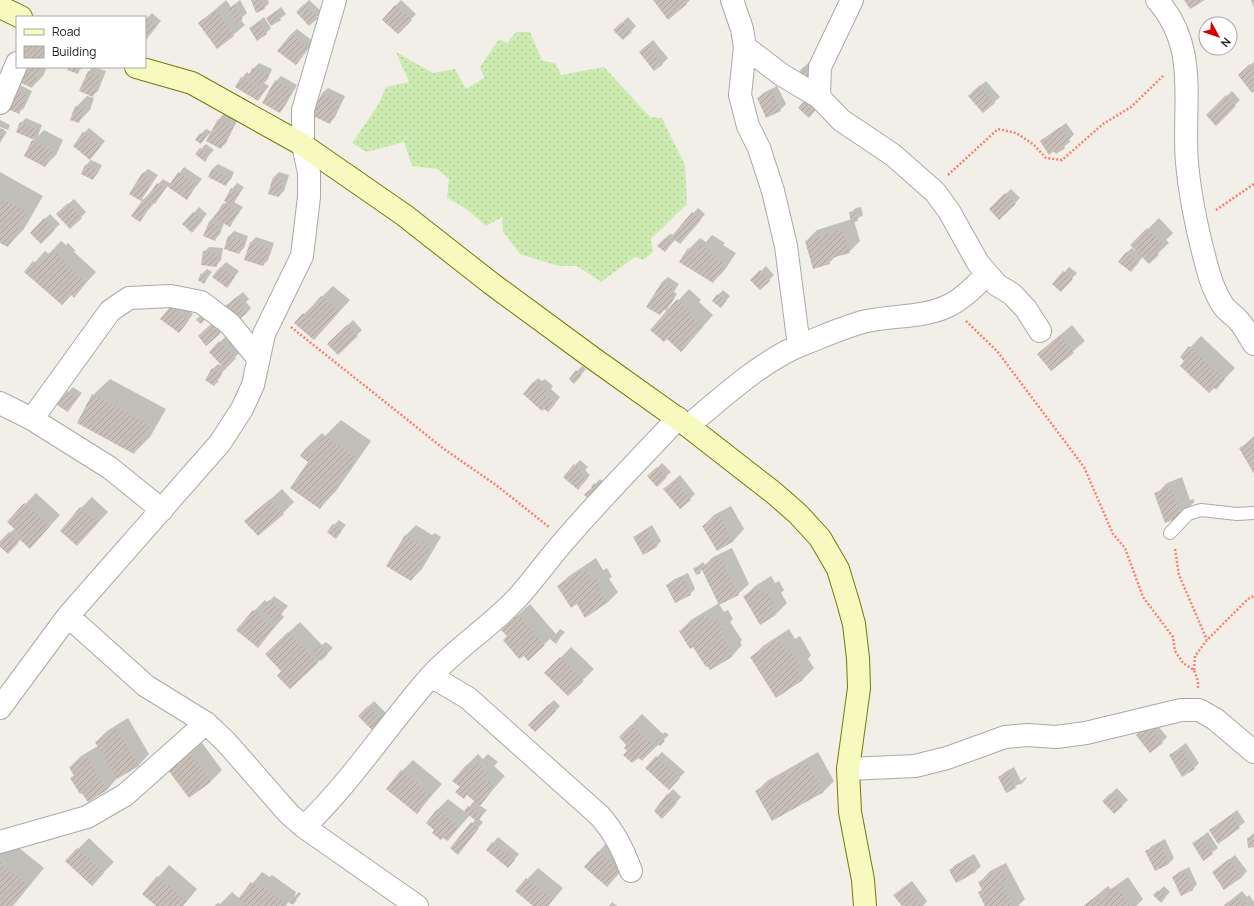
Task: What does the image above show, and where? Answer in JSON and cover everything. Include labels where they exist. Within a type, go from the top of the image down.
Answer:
[{"type":"street","points":[[732,0],[742,29],[745,47],[740,95],[748,126],[759,148],[773,191],[786,246],[799,346]]},
{"type":"street","points":[[819,97],[820,67],[852,0]]},
{"type":"street","points":[[1157,0],[1164,8],[1178,32],[1185,55],[1188,108],[1187,162],[1197,223],[1207,268],[1222,304],[1238,320],[1254,344]]},
{"type":"street","points":[[1,704],[68,616],[220,443],[242,409],[253,386],[264,334],[302,256],[309,185],[309,173],[303,144],[303,110],[335,1]]},
{"type":"street","points":[[0,7],[19,16]]},
{"type":"street","points":[[745,47],[782,75],[819,97],[842,120],[893,155],[935,192],[949,210],[978,263],[997,285],[1017,299],[1040,331]]},
{"type":"street","points":[[0,103],[16,64]]},
{"type":"street","points":[[140,68],[192,83],[303,144],[404,215],[498,289],[683,422],[798,514],[820,538],[838,569],[854,624],[858,658],[859,688],[848,769],[850,812],[862,874],[865,906]]},
{"type":"street","points":[[304,827],[320,811],[358,766],[431,676],[456,651],[505,610],[565,540],[683,422],[723,396],[762,367],[799,346],[866,321],[927,313],[950,305],[969,292],[987,274]]},
{"type":"street","points":[[32,419],[110,311],[129,298],[170,296],[201,302],[230,324],[258,358]]},
{"type":"street","points":[[0,402],[32,419],[110,468],[162,510]]},
{"type":"street","points":[[68,616],[146,686],[206,723],[226,742],[289,814],[304,827],[417,906]]},
{"type":"street","points":[[431,676],[468,698],[600,816],[613,831],[622,846],[631,871]]},
{"type":"street","points":[[848,769],[915,766],[947,758],[1005,737],[1028,735],[1056,737],[1086,733],[1181,710],[1199,710],[1215,719],[1254,752]]},
{"type":"street","points":[[0,842],[87,817],[125,795],[206,723]]},
{"type":"lane","points":[[1170,533],[1188,514],[1201,510],[1237,514],[1254,513]]},
{"type":"path","points":[[935,192],[945,178],[998,129],[1016,133],[1033,144],[1046,158],[1062,160],[1103,124],[1130,107],[1185,55]]},
{"type":"path","points":[[1197,223],[1253,185]]},
{"type":"path","points":[[950,305],[997,351],[1084,467],[1113,534],[1125,548],[1143,596],[1173,637],[1175,651],[1183,663],[1194,670]]},
{"type":"path","points":[[274,313],[444,449],[496,485],[565,540]]},
{"type":"path","points":[[1170,533],[1177,555],[1179,575],[1207,640]]},
{"type":"path","points":[[1199,710],[1198,681],[1194,670],[1195,656],[1207,640],[1248,599],[1254,596]]},
{"type":"green space","points":[[516,32],[530,32],[542,60],[556,64],[561,75],[604,67],[650,117],[662,118],[685,165],[687,204],[651,239],[653,252],[643,260],[635,257],[601,282],[577,266],[558,266],[520,254],[503,232],[502,217],[486,226],[465,208],[447,198],[449,179],[437,169],[412,166],[404,142],[366,152],[352,143],[378,105],[386,87],[409,82],[396,52],[433,73],[455,69],[466,89],[484,78],[480,67],[499,39],[507,43]]},
{"type":"building","points":[[251,0],[261,0],[265,9],[256,13]]},
{"type":"building","points":[[653,0],[683,0],[687,4],[668,20]]},
{"type":"building","points":[[1184,0],[1205,0],[1190,9]]},
{"type":"building","points":[[304,4],[318,18],[309,26],[296,12]]},
{"type":"building","points":[[235,5],[243,19],[236,23],[228,9]]},
{"type":"building","points":[[395,5],[412,20],[398,34],[382,20]]},
{"type":"building","points":[[215,10],[234,36],[217,49],[198,23]]},
{"type":"building","points":[[276,11],[281,20],[271,26],[266,18]]},
{"type":"building","points":[[146,18],[157,26],[146,40]]},
{"type":"building","points":[[259,22],[267,34],[257,41],[249,28]]},
{"type":"building","points":[[622,22],[632,32],[623,40],[613,30]]},
{"type":"building","points":[[291,34],[309,48],[296,65],[277,51]]},
{"type":"building","points":[[647,45],[663,64],[654,71],[639,52]]},
{"type":"building","points":[[1250,64],[1254,69],[1254,91],[1252,93],[1238,75]]},
{"type":"building","points":[[803,67],[815,76],[807,86],[795,77]]},
{"type":"building","points":[[25,68],[41,68],[32,88],[19,82]]},
{"type":"building","points":[[68,68],[80,68],[78,74],[67,70]]},
{"type":"building","points":[[252,68],[268,74],[263,85],[248,79]]},
{"type":"building","points":[[88,71],[101,76],[93,97],[79,91]]},
{"type":"building","points":[[241,77],[264,92],[258,101],[235,87]]},
{"type":"building","points":[[275,80],[292,90],[280,113],[262,103]]},
{"type":"building","points":[[980,85],[995,103],[983,113],[968,96]]},
{"type":"building","points":[[14,90],[27,96],[19,114],[6,108]]},
{"type":"building","points":[[772,91],[781,111],[766,118],[757,98]]},
{"type":"building","points":[[322,93],[340,102],[330,124],[311,115]]},
{"type":"building","points":[[810,95],[820,105],[809,118],[798,108]]},
{"type":"building","points":[[1226,95],[1236,106],[1216,126],[1206,115]]},
{"type":"building","points":[[75,106],[84,109],[79,123],[70,120]]},
{"type":"building","points":[[218,119],[233,127],[221,149],[206,141]]},
{"type":"building","points":[[20,122],[38,130],[34,140],[16,132]]},
{"type":"building","points":[[1060,127],[1070,140],[1063,145],[1065,148],[1056,154],[1054,151],[1049,155],[1040,141]]},
{"type":"building","points":[[0,128],[5,130],[0,142]]},
{"type":"building","points":[[83,132],[101,146],[90,160],[73,146]]},
{"type":"building","points":[[200,133],[206,137],[201,144],[195,140]]},
{"type":"building","points":[[32,140],[53,151],[45,167],[24,156]]},
{"type":"building","points":[[200,148],[209,155],[205,162],[195,154]]},
{"type":"building","points":[[85,165],[97,170],[93,180],[81,174]]},
{"type":"building","points":[[212,169],[230,178],[226,186],[208,177]]},
{"type":"building","points":[[178,172],[197,184],[187,200],[168,187]]},
{"type":"building","points":[[142,173],[153,180],[141,201],[129,194]]},
{"type":"building","points":[[273,177],[284,180],[279,197],[268,194]]},
{"type":"building","points":[[157,183],[165,189],[155,204],[146,199]]},
{"type":"building","points":[[231,188],[239,193],[233,205],[224,201]]},
{"type":"building","points":[[1005,193],[1016,204],[999,220],[989,209]]},
{"type":"building","points":[[0,197],[27,212],[8,247],[0,243]]},
{"type":"building","points":[[143,199],[152,204],[140,222],[131,216]]},
{"type":"building","points":[[68,203],[82,218],[70,229],[56,214]]},
{"type":"building","points":[[223,203],[238,212],[230,227],[214,218]]},
{"type":"building","points":[[856,211],[858,221],[851,223],[849,212]]},
{"type":"building","points":[[193,212],[203,220],[192,233],[182,224]]},
{"type":"building","points":[[692,212],[701,220],[680,244],[671,237]]},
{"type":"building","points":[[44,218],[55,230],[41,244],[30,233]]},
{"type":"building","points":[[209,222],[221,227],[215,241],[203,236]]},
{"type":"building","points":[[1147,228],[1163,244],[1155,251],[1159,255],[1149,264],[1130,245]]},
{"type":"building","points":[[842,229],[850,253],[828,259],[830,264],[813,269],[805,241]]},
{"type":"building","points":[[228,236],[244,241],[239,254],[224,249]]},
{"type":"building","points":[[666,238],[672,243],[665,252],[657,246]]},
{"type":"building","points":[[250,242],[270,248],[263,266],[244,260]]},
{"type":"building","points":[[701,245],[715,254],[713,257],[725,264],[713,283],[679,262],[688,248],[696,253]]},
{"type":"building","points":[[203,251],[218,253],[217,267],[201,265]]},
{"type":"building","points":[[50,252],[54,256],[56,253],[65,261],[64,263],[86,283],[74,298],[71,295],[62,305],[24,272],[33,261],[38,265]]},
{"type":"building","points":[[1126,252],[1139,262],[1131,272],[1118,262]]},
{"type":"building","points":[[220,267],[235,277],[227,288],[212,277]]},
{"type":"building","points":[[760,270],[770,281],[760,290],[750,280]]},
{"type":"building","points":[[1063,271],[1073,279],[1061,292],[1052,284]]},
{"type":"building","points":[[201,273],[208,277],[204,284],[198,280]]},
{"type":"building","points":[[662,282],[675,289],[670,298],[673,299],[666,311],[664,309],[660,315],[646,307]]},
{"type":"building","points":[[717,294],[726,301],[721,308],[712,301]]},
{"type":"building","points":[[238,296],[244,305],[241,307],[246,314],[235,323],[224,307]]},
{"type":"building","points":[[321,296],[340,311],[314,340],[294,323],[303,313],[305,315]]},
{"type":"building","points":[[677,299],[691,311],[689,314],[703,327],[681,352],[667,339],[664,342],[650,330]]},
{"type":"building","points":[[171,306],[189,320],[179,333],[160,319]]},
{"type":"building","points":[[203,313],[207,317],[201,324],[196,320]]},
{"type":"building","points":[[211,324],[220,334],[206,346],[198,336]]},
{"type":"building","points":[[347,325],[358,336],[338,355],[327,344]]},
{"type":"building","points":[[1060,335],[1074,353],[1051,371],[1037,354]]},
{"type":"building","points":[[219,341],[236,358],[225,369],[209,352]]},
{"type":"building","points":[[1189,346],[1225,379],[1216,390],[1214,388],[1209,393],[1180,366],[1184,361],[1180,357]]},
{"type":"building","points":[[212,368],[222,374],[214,386],[205,380]]},
{"type":"building","points":[[576,370],[582,375],[574,384],[569,379]]},
{"type":"building","points":[[533,382],[537,385],[539,383],[549,392],[546,395],[556,403],[548,412],[544,409],[542,411],[523,394]]},
{"type":"building","points":[[67,391],[77,398],[68,412],[57,405]]},
{"type":"building","points":[[92,394],[150,425],[134,454],[77,423]]},
{"type":"building","points":[[324,435],[356,458],[320,509],[290,488],[308,462],[300,456],[305,449],[312,454]]},
{"type":"building","points":[[1254,439],[1254,474],[1239,448]]},
{"type":"building","points":[[574,464],[583,472],[581,476],[586,480],[578,490],[563,477]]},
{"type":"building","points":[[657,467],[667,477],[657,487],[647,476]]},
{"type":"building","points":[[675,480],[691,500],[680,509],[663,489]]},
{"type":"building","points":[[594,483],[600,488],[596,492],[591,487]]},
{"type":"building","points":[[1171,487],[1182,517],[1165,523],[1154,493]]},
{"type":"building","points":[[589,490],[594,495],[590,500],[584,495]]},
{"type":"building","points":[[270,499],[284,514],[258,536],[244,521]]},
{"type":"building","points":[[24,503],[50,526],[30,549],[19,539],[22,536],[7,522]]},
{"type":"building","points":[[80,507],[98,523],[77,546],[60,531]]},
{"type":"building","points":[[720,516],[734,541],[717,551],[702,526]]},
{"type":"building","points":[[333,524],[342,531],[336,539],[327,532]]},
{"type":"building","points":[[647,529],[657,547],[643,555],[633,537]]},
{"type":"building","points":[[9,532],[19,542],[8,554],[0,547],[0,541]]},
{"type":"building","points":[[405,535],[421,546],[423,543],[431,548],[411,581],[386,566]]},
{"type":"building","points":[[721,558],[739,595],[719,605],[701,568]]},
{"type":"building","points":[[698,567],[701,573],[696,575],[693,568]]},
{"type":"building","points":[[585,569],[592,580],[596,578],[602,588],[599,590],[607,603],[585,618],[577,604],[571,608],[557,586]]},
{"type":"building","points":[[683,577],[691,595],[675,603],[666,585]]},
{"type":"building","points":[[760,587],[764,593],[767,591],[774,602],[770,604],[776,615],[760,625],[743,596]]},
{"type":"building","points":[[269,600],[283,611],[275,622],[261,610]]},
{"type":"building","points":[[253,610],[274,628],[258,648],[236,630]]},
{"type":"building","points":[[707,614],[713,623],[717,620],[723,631],[720,633],[731,652],[732,657],[710,670],[707,666],[706,667],[693,647],[690,649],[679,631]]},
{"type":"building","points":[[518,615],[545,645],[528,661],[524,656],[519,659],[503,640],[507,636],[501,630]]},
{"type":"building","points":[[288,632],[318,663],[290,689],[277,676],[281,671],[265,654]]},
{"type":"building","points":[[554,634],[560,638],[556,644],[550,639]]},
{"type":"building","points":[[778,639],[784,649],[789,647],[801,667],[797,669],[803,680],[776,698],[750,657]]},
{"type":"building","points":[[320,646],[328,654],[321,661],[313,652]]},
{"type":"building","points":[[560,657],[584,681],[568,696],[544,673]]},
{"type":"building","points":[[549,704],[556,711],[535,732],[528,725]]},
{"type":"building","points":[[368,706],[384,722],[374,732],[358,716]]},
{"type":"building","points":[[631,725],[655,747],[642,761],[639,758],[632,763],[623,755],[627,751],[624,748],[626,745],[619,737]]},
{"type":"building","points":[[1149,725],[1163,743],[1150,753],[1136,735]]},
{"type":"building","points":[[117,729],[139,766],[117,779],[95,742]]},
{"type":"building","points":[[659,737],[665,741],[660,746],[655,742]]},
{"type":"building","points":[[1181,748],[1195,769],[1182,777],[1169,755]]},
{"type":"building","points":[[188,750],[211,782],[189,798],[165,766]]},
{"type":"building","points":[[87,756],[107,790],[88,802],[82,793],[80,794],[70,778],[74,776],[69,767]]},
{"type":"building","points":[[656,756],[680,778],[669,790],[645,768]]},
{"type":"building","points":[[807,762],[824,792],[772,821],[755,791]]},
{"type":"building","points":[[467,764],[472,769],[477,764],[488,773],[484,778],[495,787],[480,806],[467,795],[464,799],[455,792],[460,787],[452,781]]},
{"type":"building","points":[[401,770],[432,795],[417,814],[386,789]]},
{"type":"building","points":[[1009,772],[1016,788],[1006,793],[998,777]]},
{"type":"building","points":[[1111,793],[1123,806],[1114,814],[1102,801]]},
{"type":"building","points":[[667,794],[677,803],[662,819],[654,811]]},
{"type":"building","points":[[468,806],[482,816],[477,822],[464,811]]},
{"type":"building","points":[[437,809],[459,827],[448,841],[443,838],[441,840],[432,833],[434,830],[426,823]]},
{"type":"building","points":[[1231,815],[1240,828],[1218,844],[1209,830]]},
{"type":"building","points":[[471,822],[479,828],[458,855],[450,848]]},
{"type":"building","points":[[1202,837],[1213,854],[1203,861],[1192,843]]},
{"type":"building","points":[[1254,837],[1254,847],[1248,848],[1247,838]]},
{"type":"building","points":[[492,842],[515,860],[508,868],[486,850]]},
{"type":"building","points":[[1160,844],[1169,864],[1155,871],[1145,851]]},
{"type":"building","points":[[77,848],[104,873],[92,886],[65,861]]},
{"type":"building","points":[[598,851],[622,870],[607,887],[584,867]]},
{"type":"building","points":[[969,859],[976,872],[956,883],[949,870]]},
{"type":"building","points":[[1229,859],[1242,877],[1224,890],[1212,872]]},
{"type":"building","points":[[0,862],[28,885],[11,906],[0,906]]},
{"type":"building","points":[[1001,868],[1008,880],[1003,883],[996,871]]},
{"type":"building","points":[[1184,871],[1193,890],[1181,896],[1172,877]]},
{"type":"building","points":[[995,873],[1013,906],[985,906],[978,892],[982,890],[978,882]]},
{"type":"building","points":[[157,876],[187,901],[182,906],[156,906],[142,894]]},
{"type":"building","points":[[526,878],[553,899],[548,906],[533,906],[515,891]]},
{"type":"building","points":[[251,882],[258,888],[261,885],[286,903],[284,906],[247,906],[238,899]]},
{"type":"building","points":[[906,886],[922,906],[902,906],[893,895]]},
{"type":"building","points":[[1117,887],[1130,906],[1083,906],[1097,896],[1099,899]]},
{"type":"building","points":[[1158,890],[1166,897],[1161,903],[1153,895]]},
{"type":"building","points":[[1237,896],[1241,902],[1244,900],[1248,906],[1224,905]]},
{"type":"building","points":[[293,897],[297,900],[293,905],[288,902]]}]
